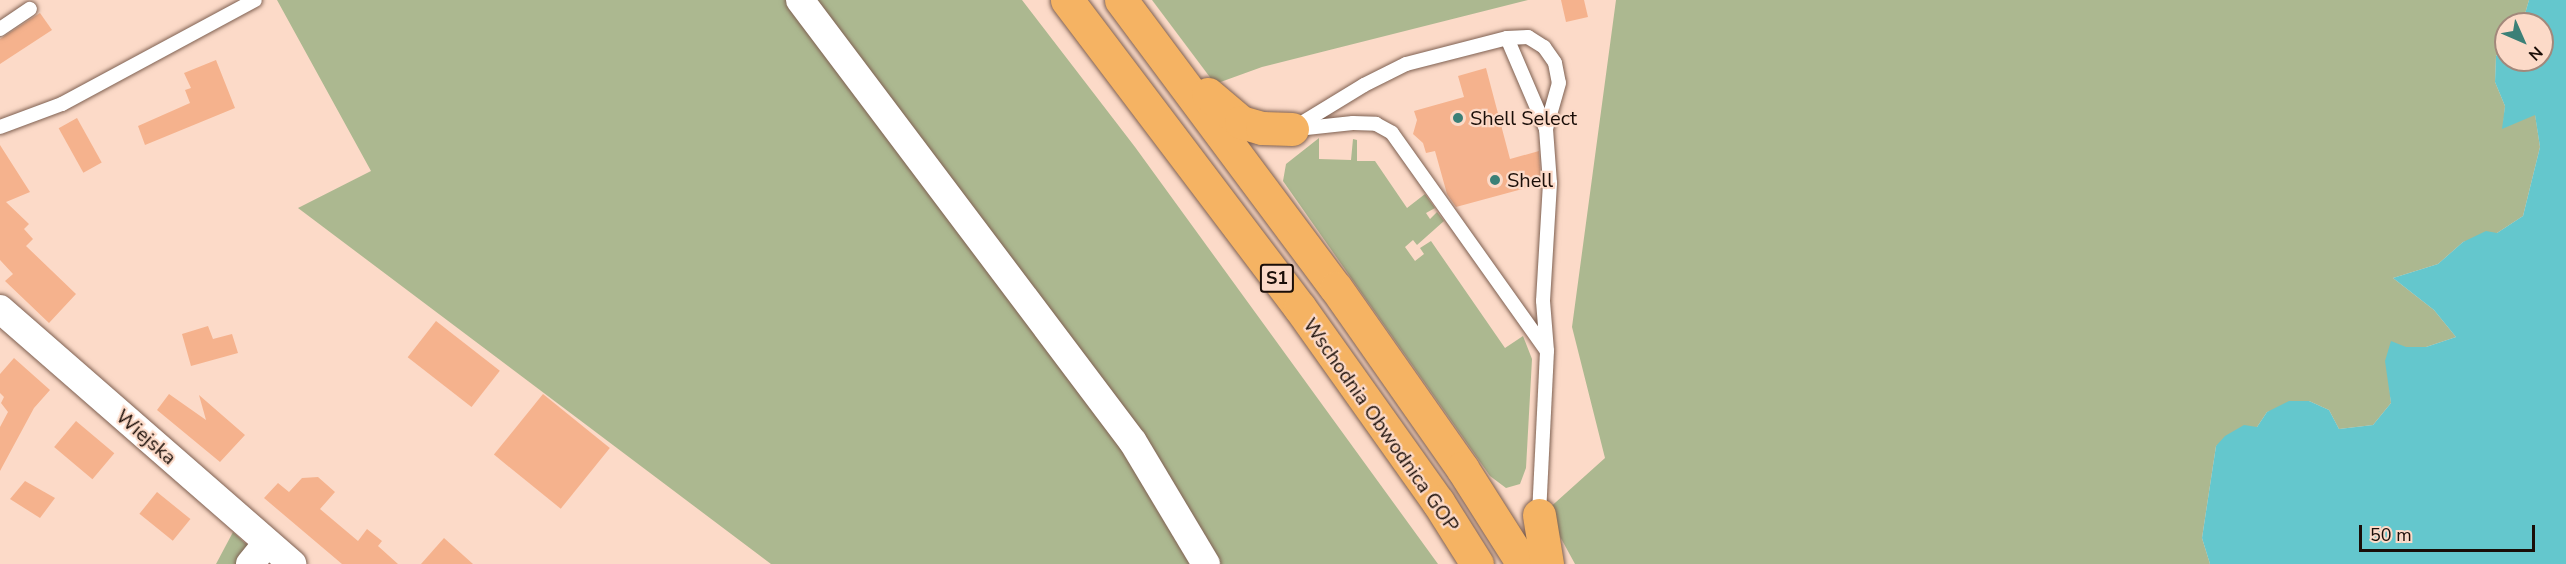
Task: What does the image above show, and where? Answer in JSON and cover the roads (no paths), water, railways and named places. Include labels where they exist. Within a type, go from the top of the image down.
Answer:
[{"type":"highway","name":"Wschodnia Obwodnica GOP","points":[[1067,0],[1300,308],[1438,502],[1477,564]]},
{"type":"highway","name":"Wschodnia Obwodnica GOP","points":[[1121,0],[1343,297],[1462,468],[1523,564]]},
{"type":"highway","points":[[1156,46],[1241,122],[1262,128],[1292,129]]},
{"type":"highway","points":[[1539,515],[1547,564]]},
{"type":"street","points":[[800,0],[1133,442],[1206,564]]},
{"type":"street","name":"Wiejska","points":[[0,309],[259,553],[292,564]]},
{"type":"lane","points":[[0,127],[62,104],[255,0]]},
{"type":"lane","points":[[0,29],[30,9]]},
{"type":"lane","points":[[1292,129],[1364,85],[1406,64],[1507,38],[1528,37],[1544,47],[1555,63],[1558,83],[1546,129],[1550,183],[1543,301],[1547,351],[1539,515]]},
{"type":"lane","points":[[1507,38],[1546,129]]},
{"type":"lane","points":[[1292,129],[1353,123],[1376,124],[1392,133],[1547,351]]},
{"type":"water","points":[[2529,0],[2566,0],[2566,564],[2210,564],[2202,538],[2216,446],[2225,436],[2244,425],[2257,427],[2267,412],[2289,401],[2309,401],[2329,410],[2339,429],[2373,425],[2391,403],[2385,361],[2391,341],[2406,347],[2426,347],[2456,337],[2434,310],[2393,278],[2438,264],[2463,242],[2486,231],[2497,233],[2523,216],[2540,147],[2535,115],[2502,129],[2505,106],[2495,82],[2495,72],[2554,72],[2554,12],[2526,12]]},
{"type":"place","name":"Shell Select","points":[[1458,118]]},
{"type":"place","name":"Shell","points":[[1495,180]]}]
